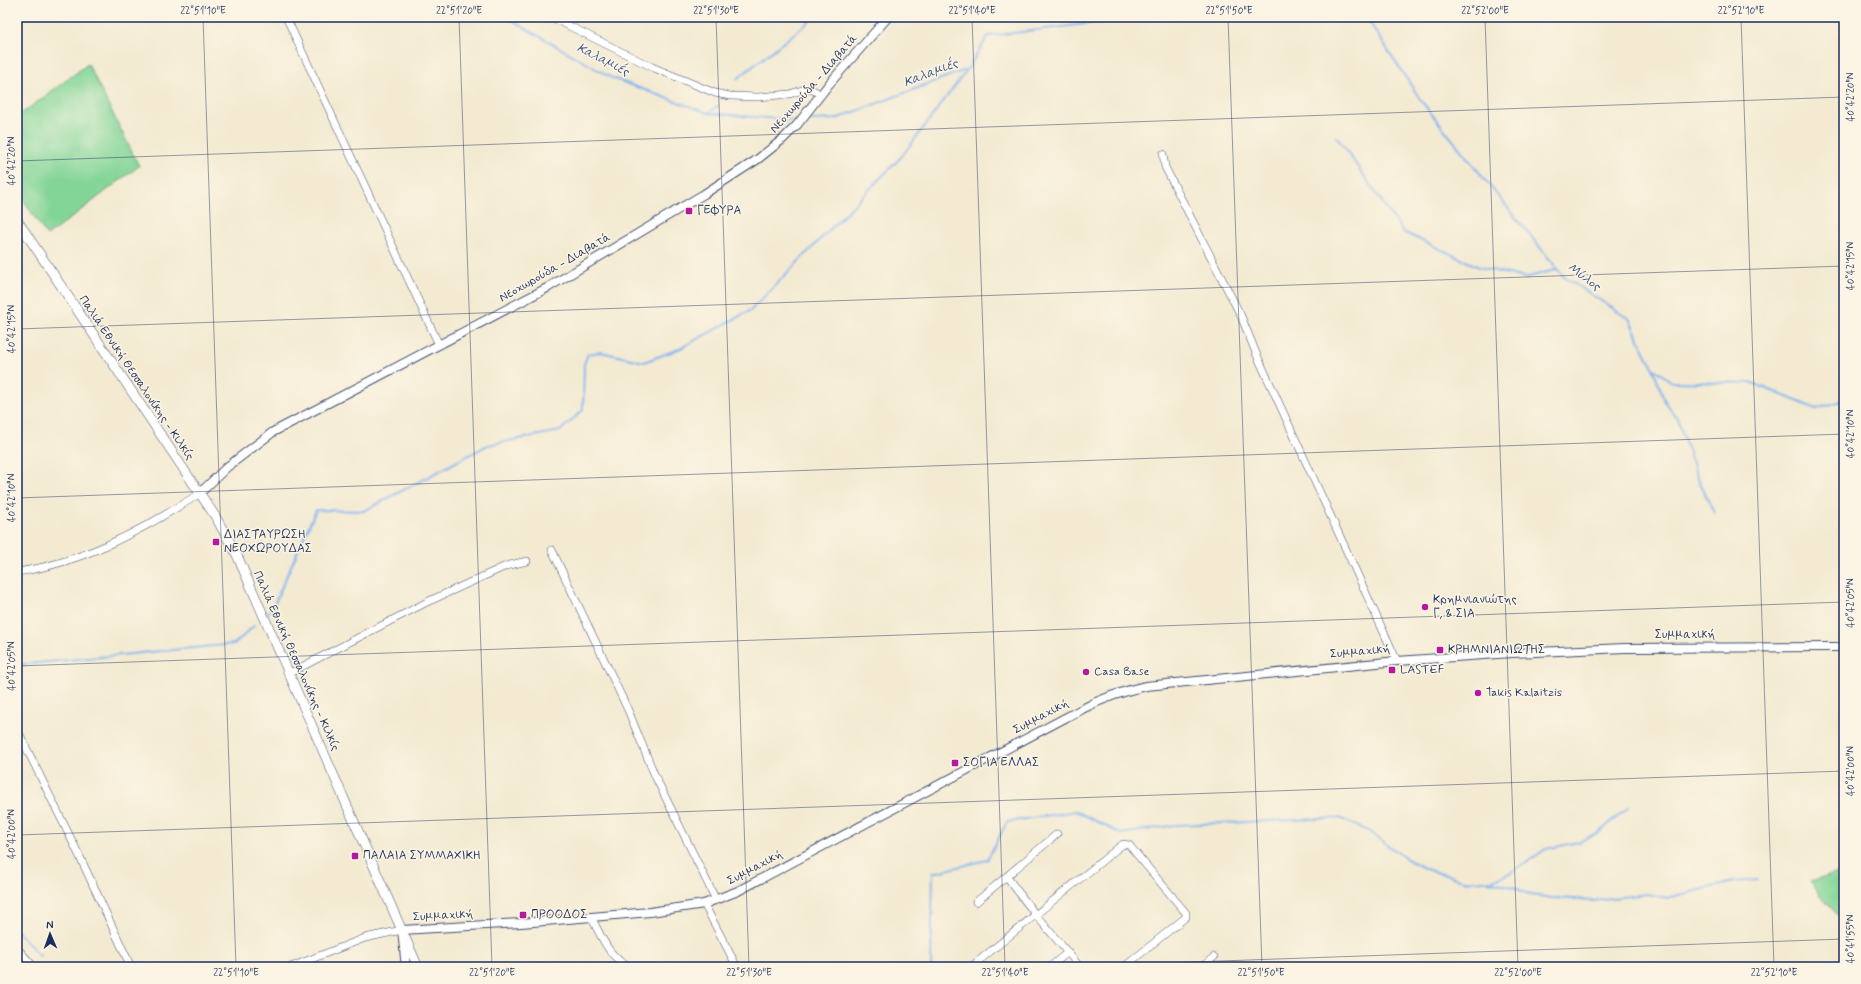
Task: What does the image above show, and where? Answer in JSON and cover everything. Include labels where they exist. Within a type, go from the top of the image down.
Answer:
[{"type":"main road","name":"Παλιά Εθνική Θεσσαλονίκης - Κιλκίς","points":[[17,220],[215,516],[236,553],[288,674],[419,967]]},
{"type":"street","points":[[286,17],[439,345]]},
{"type":"street","points":[[551,17],[652,67],[715,94],[758,97],[790,94],[805,89],[813,90],[821,95]]},
{"type":"street","name":"Νεοχωρούδα - Διαβατά","points":[[199,494],[227,467],[273,432],[547,288],[710,190],[758,159],[783,138],[888,17]]},
{"type":"street","points":[[1163,154],[1165,167],[1241,316],[1259,360],[1397,661]]},
{"type":"street","points":[[17,572],[41,569],[105,546],[136,531],[199,494]]},
{"type":"street","points":[[552,550],[628,710],[655,776],[716,900]]},
{"type":"street","points":[[288,674],[427,602],[506,566],[527,562]]},
{"type":"street","name":"Συμμαχική","points":[[291,967],[365,938],[402,930],[521,923],[650,912],[704,904],[738,891],[1057,722],[1116,694],[1146,686],[1397,661],[1512,653],[1625,648],[1844,647]]},
{"type":"street","points":[[17,729],[80,857],[131,967]]},
{"type":"street","points":[[976,902],[1057,834]]},
{"type":"street","points":[[971,967],[1123,844],[1129,845],[1186,913],[1186,917],[1124,967]]},
{"type":"street","points":[[1007,877],[1035,914],[1080,967]]},
{"type":"street","points":[[704,904],[737,967]]},
{"type":"street","points":[[591,917],[611,953],[617,959],[630,967]]},
{"type":"street","points":[[402,930],[406,967]]},
{"type":"street","points":[[17,948],[34,967]]},
{"type":"street","points":[[1050,967],[1068,952]]},
{"type":"street","points":[[1202,967],[1214,957]]},
{"type":"green space","points":[[88,64],[139,166],[47,236],[17,190],[17,117]]},
{"type":"green space","points":[[1844,871],[1844,923],[1810,882]]},
{"type":"waterway","name":"Καλαμιές","points":[[506,17],[612,78],[708,113],[791,120]]},
{"type":"waterway","points":[[737,79],[810,21],[812,17]]},
{"type":"waterway","points":[[267,614],[272,609],[316,510],[364,511],[488,445],[560,431],[583,410],[584,364],[588,354],[601,352],[644,362],[679,349],[751,310],[902,156],[967,70],[988,36],[1142,17]]},
{"type":"waterway","name":"Μύλος","points":[[1366,17],[1422,102],[1564,277],[1629,319],[1653,368],[1672,382],[1753,383],[1816,409],[1844,400]]},
{"type":"waterway","name":"Καλαμιές","points":[[811,120],[836,119],[965,70]]},
{"type":"waterway","points":[[708,113],[719,105]]},
{"type":"waterway","points":[[1337,137],[1403,232],[1479,267],[1525,278],[1558,269]]},
{"type":"waterway","points":[[1653,368],[1666,404],[1677,418],[1698,478],[1714,513]]},
{"type":"waterway","points":[[17,665],[234,644],[254,626]]},
{"type":"waterway","points":[[931,967],[933,873],[987,860],[1007,822],[1076,811],[1121,834],[1176,825],[1340,818],[1368,831],[1405,858],[1428,870],[1467,881],[1489,881],[1510,873],[1546,849],[1578,842],[1597,834],[1629,807]]},
{"type":"waterway","points":[[1489,881],[1513,887],[1531,895],[1552,898],[1594,900],[1647,894],[1667,898],[1733,882],[1758,880]]},
{"type":"waterway","points":[[17,931],[40,956]]},
{"type":"place","name":"ΓΕΦΥΡΑ","points":[[689,211]]},
{"type":"place","name":"ΔΙΑΣΤΑΥΡΩΣΗ ΝΕΟΧΩΡΟΥΔΑΣ","points":[[216,542]]},
{"type":"place","name":"Κρημνιανιώτης Γ, & ΣΙΑ","points":[[1425,607]]},
{"type":"place","name":"ΚΡΗΜΝΙΑΝΙΩΤΗΣ","points":[[1440,650]]},
{"type":"place","name":"LASTEF","points":[[1392,670]]},
{"type":"place","name":"Casa Base","points":[[1086,672]]},
{"type":"place","name":"Takis Kalaitzis","points":[[1478,693]]},
{"type":"place","name":"ΣΟΓΙΑ ΕΛΛΑΣ","points":[[955,763]]},
{"type":"place","name":"ΠΑΛΑΙΑ ΣΥΜΜΑΧΙΚΗ","points":[[355,856]]},
{"type":"place","name":"ΠΡΟΟΔΟΣ","points":[[523,915]]}]
